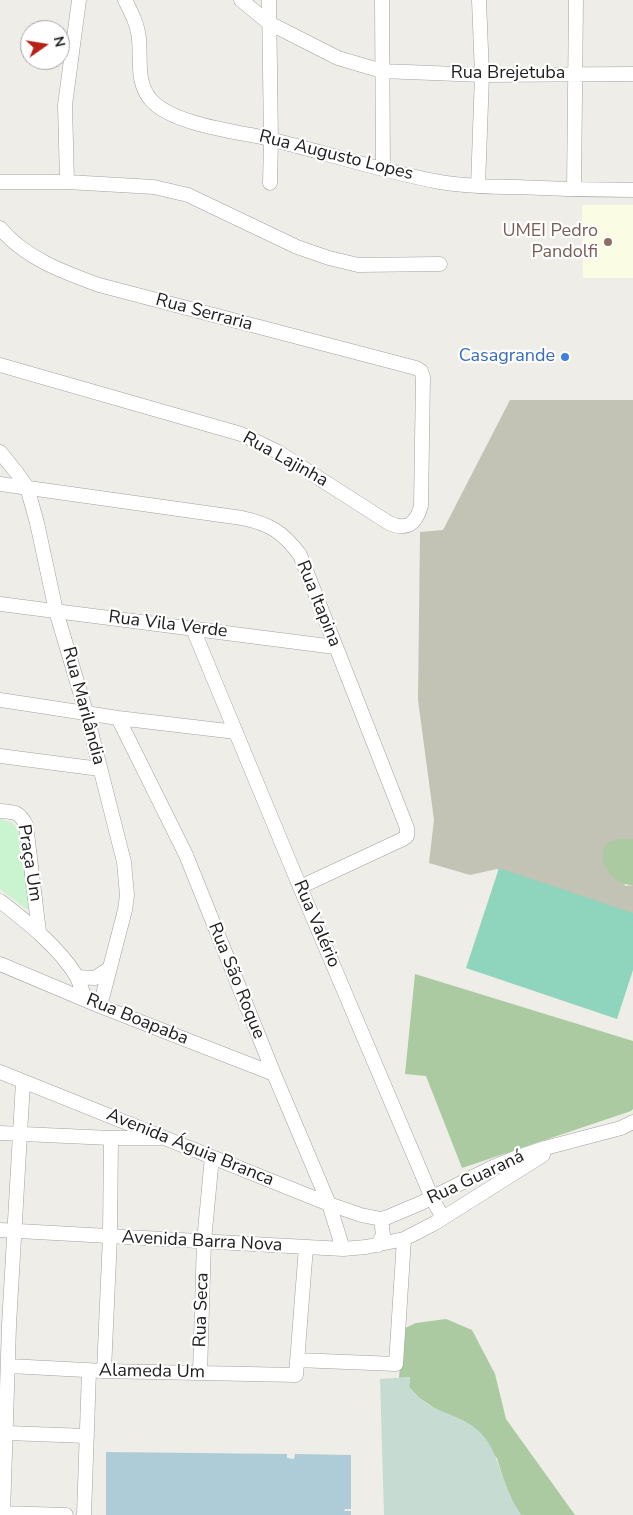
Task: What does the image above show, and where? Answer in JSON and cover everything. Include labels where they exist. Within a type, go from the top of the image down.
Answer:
[{"type":"street","points":[[67,182],[65,104],[79,0]]},
{"type":"street","name":"Rua Augusto Lopes","points":[[125,0],[135,22],[139,37],[140,77],[144,90],[162,110],[189,121],[440,182],[478,186],[633,190]]},
{"type":"street","name":"Rua Brejetuba","points":[[241,0],[268,23],[338,58],[382,71],[482,75],[633,74]]},
{"type":"street","points":[[268,0],[270,183]]},
{"type":"street","points":[[382,0],[383,169]]},
{"type":"street","points":[[478,186],[482,75],[479,0]]},
{"type":"street","points":[[574,189],[576,0]]},
{"type":"street","points":[[0,182],[67,182],[154,187],[188,195],[313,253],[344,262],[377,266],[440,264]]},
{"type":"street","name":"Rua Serraria","points":[[0,228],[7,237],[24,251],[74,276],[99,285],[416,368],[421,371]]},
{"type":"street","name":"Rua Lajinha","points":[[0,365],[241,434],[278,452],[388,523],[398,527],[407,526],[414,522],[421,506],[423,377],[421,371]]},
{"type":"street","name":"Rua Marilândia","points":[[0,452],[27,487],[37,523],[56,611],[86,712],[124,862],[126,879],[125,910],[100,1006]]},
{"type":"street","name":"Rua Itapina","points":[[0,484],[242,518],[271,527],[282,534],[300,555],[407,828],[408,836],[300,887]]},
{"type":"street","name":"Rua Vila Verde","points":[[0,604],[335,647]]},
{"type":"street","name":"Rua Valério","points":[[193,629],[432,1198],[443,1218]]},
{"type":"street","points":[[0,700],[118,718],[236,732]]},
{"type":"street","name":"Rua São Roque","points":[[118,718],[186,855],[274,1074],[329,1204],[343,1249]]},
{"type":"street","points":[[0,756],[100,769]]},
{"type":"street","name":"Praça Um","points":[[0,811],[15,812],[22,817],[26,825],[39,932]]},
{"type":"street","points":[[0,901],[39,932],[76,978],[85,999]]},
{"type":"street","name":"Rua Boapaba","points":[[0,964],[100,1006],[274,1074]]},
{"type":"street","points":[[76,978],[95,978],[110,968]]},
{"type":"street","name":"Avenida Águia Branca","points":[[0,1072],[329,1204],[361,1215],[381,1219]]},
{"type":"street","points":[[23,1082],[15,1231],[5,1325],[9,1366],[2,1514],[66,1515]]},
{"type":"street","name":"Rua Guaraná","points":[[381,1219],[432,1198],[515,1158],[621,1128],[633,1122]]},
{"type":"street","points":[[0,1134],[168,1138]]},
{"type":"street","points":[[104,1371],[110,1236],[111,1138]]},
{"type":"street","name":"Rua Guaraná","points":[[404,1239],[443,1218],[547,1152],[573,1141]]},
{"type":"street","name":"Rua Seca","points":[[200,1372],[204,1241],[212,1157]]},
{"type":"street","points":[[378,1245],[382,1235],[381,1219]]},
{"type":"street","name":"Avenida Barra Nova","points":[[0,1230],[343,1249],[378,1245],[404,1239]]},
{"type":"street","points":[[306,1247],[297,1360],[396,1364],[404,1239]]},
{"type":"street","name":"Alameda Um","points":[[9,1366],[89,1371],[200,1372],[296,1376],[297,1360]]},
{"type":"street","points":[[84,1515],[89,1371]]},
{"type":"street","points":[[7,1432],[87,1436]]},
{"type":"shaded area","name":"UMEI Pedro Pandolfi","points":[[582,205],[633,205],[633,278],[583,278]]},
{"type":"shaded area","points":[[510,400],[633,400],[633,839],[618,839],[625,886],[633,885],[633,915],[497,869],[470,875],[429,863],[434,820],[418,700],[420,532],[443,530]]},
{"type":"shaded area","points":[[410,1377],[409,1387],[420,1399],[434,1408],[466,1422],[485,1437],[495,1455],[509,1494],[521,1515],[384,1515],[380,1379]]},
{"type":"green space","points":[[0,819],[13,823],[18,829],[28,909],[0,889]]},
{"type":"green space","points":[[618,839],[633,839],[633,885],[627,885],[616,880],[608,871],[603,860],[603,853],[607,843]]},
{"type":"green space","points":[[499,868],[633,913],[633,970],[617,1019],[466,968]]},
{"type":"green space","points":[[415,974],[633,1041],[633,1109],[462,1168],[426,1076],[405,1074]]},
{"type":"green space","points":[[446,1319],[472,1330],[495,1374],[506,1419],[575,1515],[521,1515],[513,1503],[497,1458],[419,1398],[409,1387],[410,1377],[399,1378],[403,1329],[416,1323]]},
{"type":"water","points":[[106,1452],[287,1454],[287,1458],[294,1459],[295,1454],[351,1455],[351,1509],[345,1509],[344,1511],[351,1511],[351,1515],[106,1515]]},
{"type":"place","name":"UMEI Pedro Pandolfi","points":[[608,242]]},
{"type":"place","name":"Casagrande","points":[[565,357]]}]
